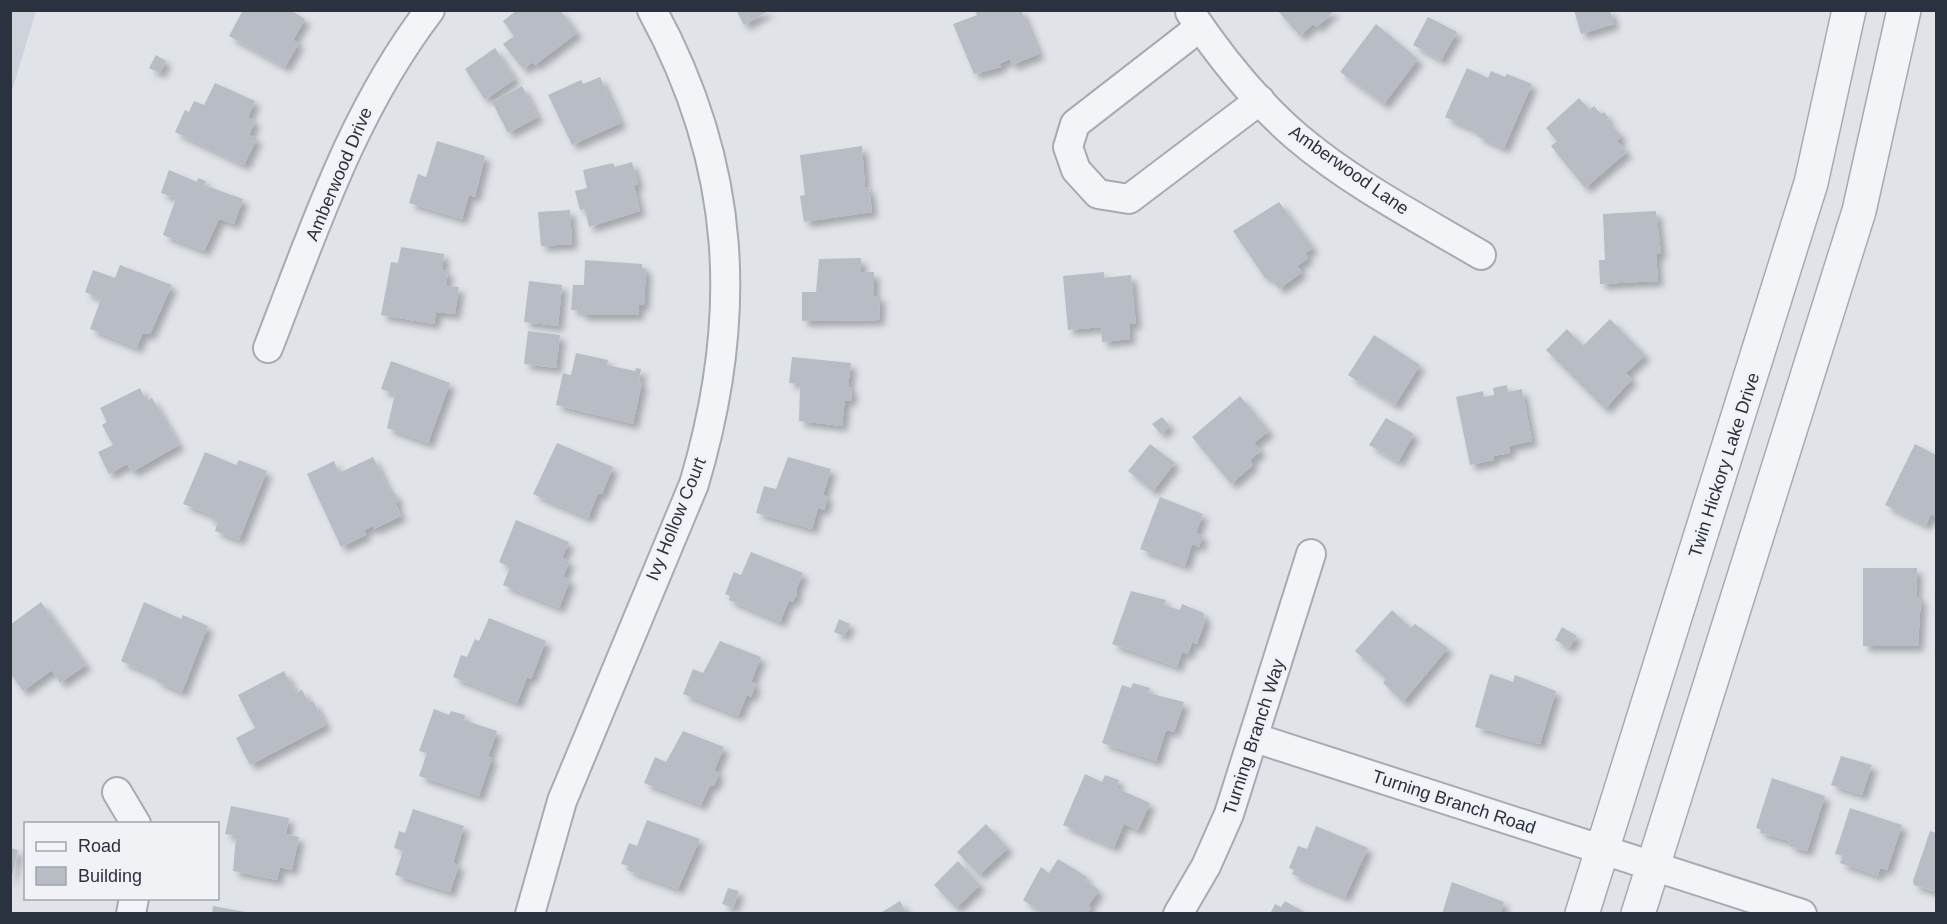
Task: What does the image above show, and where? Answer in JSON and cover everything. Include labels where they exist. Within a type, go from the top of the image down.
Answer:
[{"type":"street","name":"Amberwood Drive","points":[[268,348],[340,162],[361,120],[408,39],[430,10]]},
{"type":"street","name":"Ivy Hollow Court","points":[[530,914],[562,801],[694,484],[708,436],[720,378],[726,319],[726,259],[718,196],[709,151],[692,94],[673,48],[652,10]]},
{"type":"street","name":"Twin Hickory Lake Drive","points":[[1581,914],[1811,183],[1849,10]]},
{"type":"street","points":[[1638,914],[1859,211],[1904,10]]},
{"type":"street","points":[[1195,19],[1075,124],[1068,147],[1076,170],[1098,194],[1130,199],[1260,100]]},
{"type":"street","name":"Amberwood Lane","points":[[1195,19],[1218,53],[1260,100],[1298,137],[1392,204],[1481,255]]},
{"type":"street","name":"Turning Branch Way","points":[[1178,914],[1206,866],[1229,814],[1255,738],[1311,554]]},
{"type":"street","name":"Turning Branch Road","points":[[1255,738],[1802,914]]},
{"type":"street","points":[[117,792],[135,822]]},
{"type":"shaded area","points":[[10,11],[36,11],[11,94]]},
{"type":"building","points":[[243,10],[290,10],[305,19],[293,40],[299,43],[285,67],[229,36]]},
{"type":"building","points":[[517,10],[560,10],[577,33],[535,65],[533,62],[523,69],[503,44],[514,36],[503,21]]},
{"type":"building","points":[[736,10],[770,10],[744,25]]},
{"type":"building","points":[[975,10],[1021,10],[1039,54],[1012,65],[1010,59],[999,64],[1001,67],[974,74],[953,24],[977,15]]},
{"type":"building","points":[[1277,10],[1335,10],[1317,27],[1313,24],[1300,36]]},
{"type":"building","points":[[1574,10],[1610,10],[1614,24],[1581,34]]},
{"type":"building","points":[[1428,17],[1457,32],[1441,60],[1413,45]]},
{"type":"building","points":[[1376,24],[1418,59],[1384,104],[1340,72]]},
{"type":"building","points":[[495,48],[515,79],[485,100],[465,69]]},
{"type":"building","points":[[156,55],[166,61],[160,73],[149,68]]},
{"type":"building","points":[[1467,68],[1488,78],[1491,71],[1505,77],[1507,74],[1532,84],[1504,148],[1477,136],[1479,132],[1445,117]]},
{"type":"building","points":[[600,77],[621,123],[572,145],[548,95],[581,80],[583,84]]},
{"type":"building","points":[[215,83],[255,101],[248,117],[255,121],[249,135],[257,138],[244,165],[175,132],[185,110],[189,112],[194,101],[204,105]]},
{"type":"building","points":[[522,86],[538,117],[508,133],[492,102]]},
{"type":"building","points":[[1579,98],[1590,110],[1594,106],[1601,114],[1604,112],[1609,118],[1606,120],[1622,136],[1617,141],[1627,152],[1585,188],[1551,146],[1557,141],[1546,128]]},
{"type":"building","points":[[437,141],[485,156],[475,197],[469,195],[462,219],[409,203],[418,174],[426,177]]},
{"type":"building","points":[[862,146],[865,188],[869,187],[872,212],[804,222],[800,196],[805,195],[800,155]]},
{"type":"building","points":[[632,162],[638,184],[634,186],[640,211],[589,227],[585,209],[580,210],[575,191],[587,188],[583,170],[613,163],[615,167]]},
{"type":"building","points":[[169,170],[197,182],[198,178],[206,181],[204,185],[243,199],[234,224],[219,219],[204,251],[163,235],[176,198],[161,193]]},
{"type":"building","points":[[1279,202],[1313,248],[1305,253],[1308,258],[1297,266],[1302,272],[1279,289],[1271,278],[1265,278],[1233,231]]},
{"type":"building","points":[[570,210],[572,244],[541,246],[538,212]]},
{"type":"building","points":[[1656,211],[1661,254],[1656,254],[1658,281],[1600,284],[1599,260],[1605,260],[1603,214]]},
{"type":"building","points":[[401,247],[444,254],[442,270],[448,271],[446,286],[459,287],[455,314],[436,312],[434,324],[381,315],[391,262],[398,263]]},
{"type":"building","points":[[861,258],[861,272],[874,272],[874,297],[880,295],[879,320],[802,321],[802,292],[816,292],[819,259]]},
{"type":"building","points":[[585,260],[642,264],[642,268],[646,269],[644,305],[639,305],[638,315],[580,315],[581,310],[571,310],[573,285],[584,285]]},
{"type":"building","points":[[120,265],[172,285],[150,334],[142,334],[137,348],[90,329],[101,299],[85,292],[93,270],[115,278]]},
{"type":"building","points":[[1104,272],[1104,278],[1131,275],[1136,324],[1129,324],[1130,339],[1102,342],[1101,327],[1068,330],[1063,276]]},
{"type":"building","points":[[529,281],[562,285],[558,326],[524,322]]},
{"type":"building","points":[[1610,319],[1645,355],[1626,373],[1632,379],[1605,409],[1546,350],[1567,329],[1583,346]]},
{"type":"building","points":[[528,331],[560,335],[556,368],[524,364]]},
{"type":"building","points":[[1374,335],[1420,365],[1395,405],[1348,375]]},
{"type":"building","points":[[576,353],[608,360],[607,365],[635,371],[636,368],[641,369],[639,381],[642,382],[633,424],[556,405],[563,373],[571,375]]},
{"type":"building","points":[[792,357],[851,363],[848,387],[852,388],[851,401],[845,400],[842,426],[799,421],[800,384],[789,383]]},
{"type":"building","points":[[391,361],[450,383],[428,443],[387,428],[395,394],[381,389]]},
{"type":"building","points":[[1507,385],[1508,392],[1522,389],[1532,441],[1509,446],[1510,453],[1493,456],[1494,460],[1470,465],[1456,397],[1483,391],[1484,397],[1494,395],[1493,388]]},
{"type":"building","points":[[140,388],[146,401],[152,398],[179,445],[132,472],[127,464],[109,474],[98,452],[113,445],[102,425],[107,422],[100,408]]},
{"type":"building","points":[[1240,396],[1269,431],[1254,443],[1261,451],[1250,460],[1253,465],[1231,484],[1192,437]]},
{"type":"building","points":[[1162,417],[1170,426],[1161,434],[1152,424]]},
{"type":"building","points":[[1386,418],[1414,434],[1398,462],[1369,445]]},
{"type":"building","points":[[557,443],[613,467],[602,494],[598,493],[588,518],[533,494]]},
{"type":"building","points":[[1150,444],[1175,463],[1153,491],[1128,471]]},
{"type":"building","points":[[1915,444],[1936,455],[1936,517],[1931,514],[1926,525],[1885,505]]},
{"type":"building","points":[[205,452],[236,465],[239,460],[267,471],[239,540],[215,531],[218,521],[208,517],[209,514],[183,504]]},
{"type":"building","points":[[373,457],[390,492],[394,492],[398,500],[396,504],[401,516],[374,529],[373,526],[364,530],[366,535],[341,547],[307,474],[334,461],[339,473]]},
{"type":"building","points":[[788,457],[831,469],[823,495],[828,497],[824,510],[818,508],[812,529],[756,513],[764,486],[776,489]]},
{"type":"building","points":[[1160,497],[1203,514],[1196,533],[1203,536],[1199,547],[1192,544],[1185,566],[1140,549]]},
{"type":"building","points":[[516,520],[569,542],[562,558],[569,561],[563,577],[570,580],[559,608],[503,585],[510,567],[499,562]]},
{"type":"building","points":[[751,552],[803,573],[796,590],[797,595],[792,602],[789,600],[780,622],[729,600],[730,596],[725,594],[734,572],[741,575]]},
{"type":"building","points":[[1863,568],[1917,568],[1916,597],[1921,597],[1918,646],[1863,646]]},
{"type":"building","points":[[1131,591],[1166,600],[1164,605],[1180,610],[1182,604],[1204,613],[1203,617],[1206,618],[1197,644],[1192,642],[1188,654],[1182,652],[1177,667],[1112,644]]},
{"type":"building","points":[[41,602],[86,665],[60,683],[52,670],[23,691],[10,673],[10,625]]},
{"type":"building","points":[[144,602],[181,619],[183,615],[208,626],[182,692],[156,681],[157,677],[121,661]]},
{"type":"building","points":[[1392,610],[1411,628],[1415,624],[1448,648],[1403,702],[1383,683],[1386,679],[1355,651]]},
{"type":"building","points":[[489,618],[546,641],[531,679],[527,677],[517,703],[453,677],[461,655],[467,657],[475,639],[479,641]]},
{"type":"building","points":[[839,619],[850,624],[844,636],[834,632]]},
{"type":"building","points":[[1562,627],[1577,636],[1569,648],[1555,640]]},
{"type":"building","points":[[720,641],[761,657],[751,682],[756,684],[751,697],[747,695],[738,716],[683,694],[693,669],[703,673]]},
{"type":"building","points":[[284,671],[296,693],[302,690],[309,703],[313,701],[326,725],[250,765],[236,738],[255,728],[238,695]]},
{"type":"building","points":[[1490,674],[1513,682],[1515,675],[1556,691],[1540,744],[1475,727]]},
{"type":"building","points":[[1133,683],[1150,688],[1148,693],[1184,702],[1174,732],[1166,730],[1156,761],[1102,743],[1122,685],[1131,688]]},
{"type":"building","points":[[434,709],[449,715],[451,711],[465,715],[464,720],[497,731],[488,757],[492,758],[479,796],[419,776],[427,753],[419,751]]},
{"type":"building","points":[[683,731],[724,747],[714,771],[719,773],[714,786],[710,785],[701,805],[644,783],[655,757],[666,762]]},
{"type":"building","points":[[1841,756],[1872,765],[1862,795],[1831,785]]},
{"type":"building","points":[[1085,774],[1102,782],[1105,775],[1119,780],[1116,788],[1150,803],[1138,830],[1124,824],[1114,847],[1063,825]]},
{"type":"building","points":[[1772,778],[1825,796],[1807,851],[1789,846],[1790,841],[1760,833],[1761,830],[1756,828]]},
{"type":"building","points":[[231,806],[289,818],[286,834],[299,837],[292,870],[280,867],[277,880],[233,871],[236,836],[225,834]]},
{"type":"building","points":[[1850,808],[1902,825],[1887,870],[1880,868],[1878,876],[1840,863],[1843,856],[1835,854]]},
{"type":"building","points":[[413,809],[464,826],[453,863],[459,865],[450,892],[395,875],[403,851],[394,848],[399,831],[405,833]]},
{"type":"building","points":[[647,820],[700,839],[678,889],[627,870],[629,866],[621,864],[629,843],[637,846]]},
{"type":"building","points":[[986,824],[1008,848],[979,875],[957,852]]},
{"type":"building","points":[[1316,826],[1368,848],[1345,897],[1292,874],[1294,870],[1289,868],[1298,846],[1307,849]]},
{"type":"building","points":[[1930,831],[1936,833],[1936,888],[1933,891],[1914,885],[1913,881]]},
{"type":"building","points":[[10,848],[18,850],[11,880],[10,880]]},
{"type":"building","points":[[1058,859],[1087,877],[1085,880],[1099,890],[1088,906],[1091,908],[1087,914],[1080,911],[1078,914],[1044,914],[1023,900],[1041,867],[1049,873]]},
{"type":"building","points":[[958,861],[980,885],[956,908],[934,885]]},
{"type":"building","points":[[1452,882],[1504,902],[1500,914],[1442,914]]},
{"type":"building","points":[[728,888],[739,891],[733,908],[722,904]]},
{"type":"building","points":[[900,901],[907,914],[879,914]]},
{"type":"building","points":[[1285,901],[1308,914],[1270,914],[1275,904],[1281,907]]},
{"type":"building","points":[[213,906],[245,912],[244,914],[212,914]]}]
